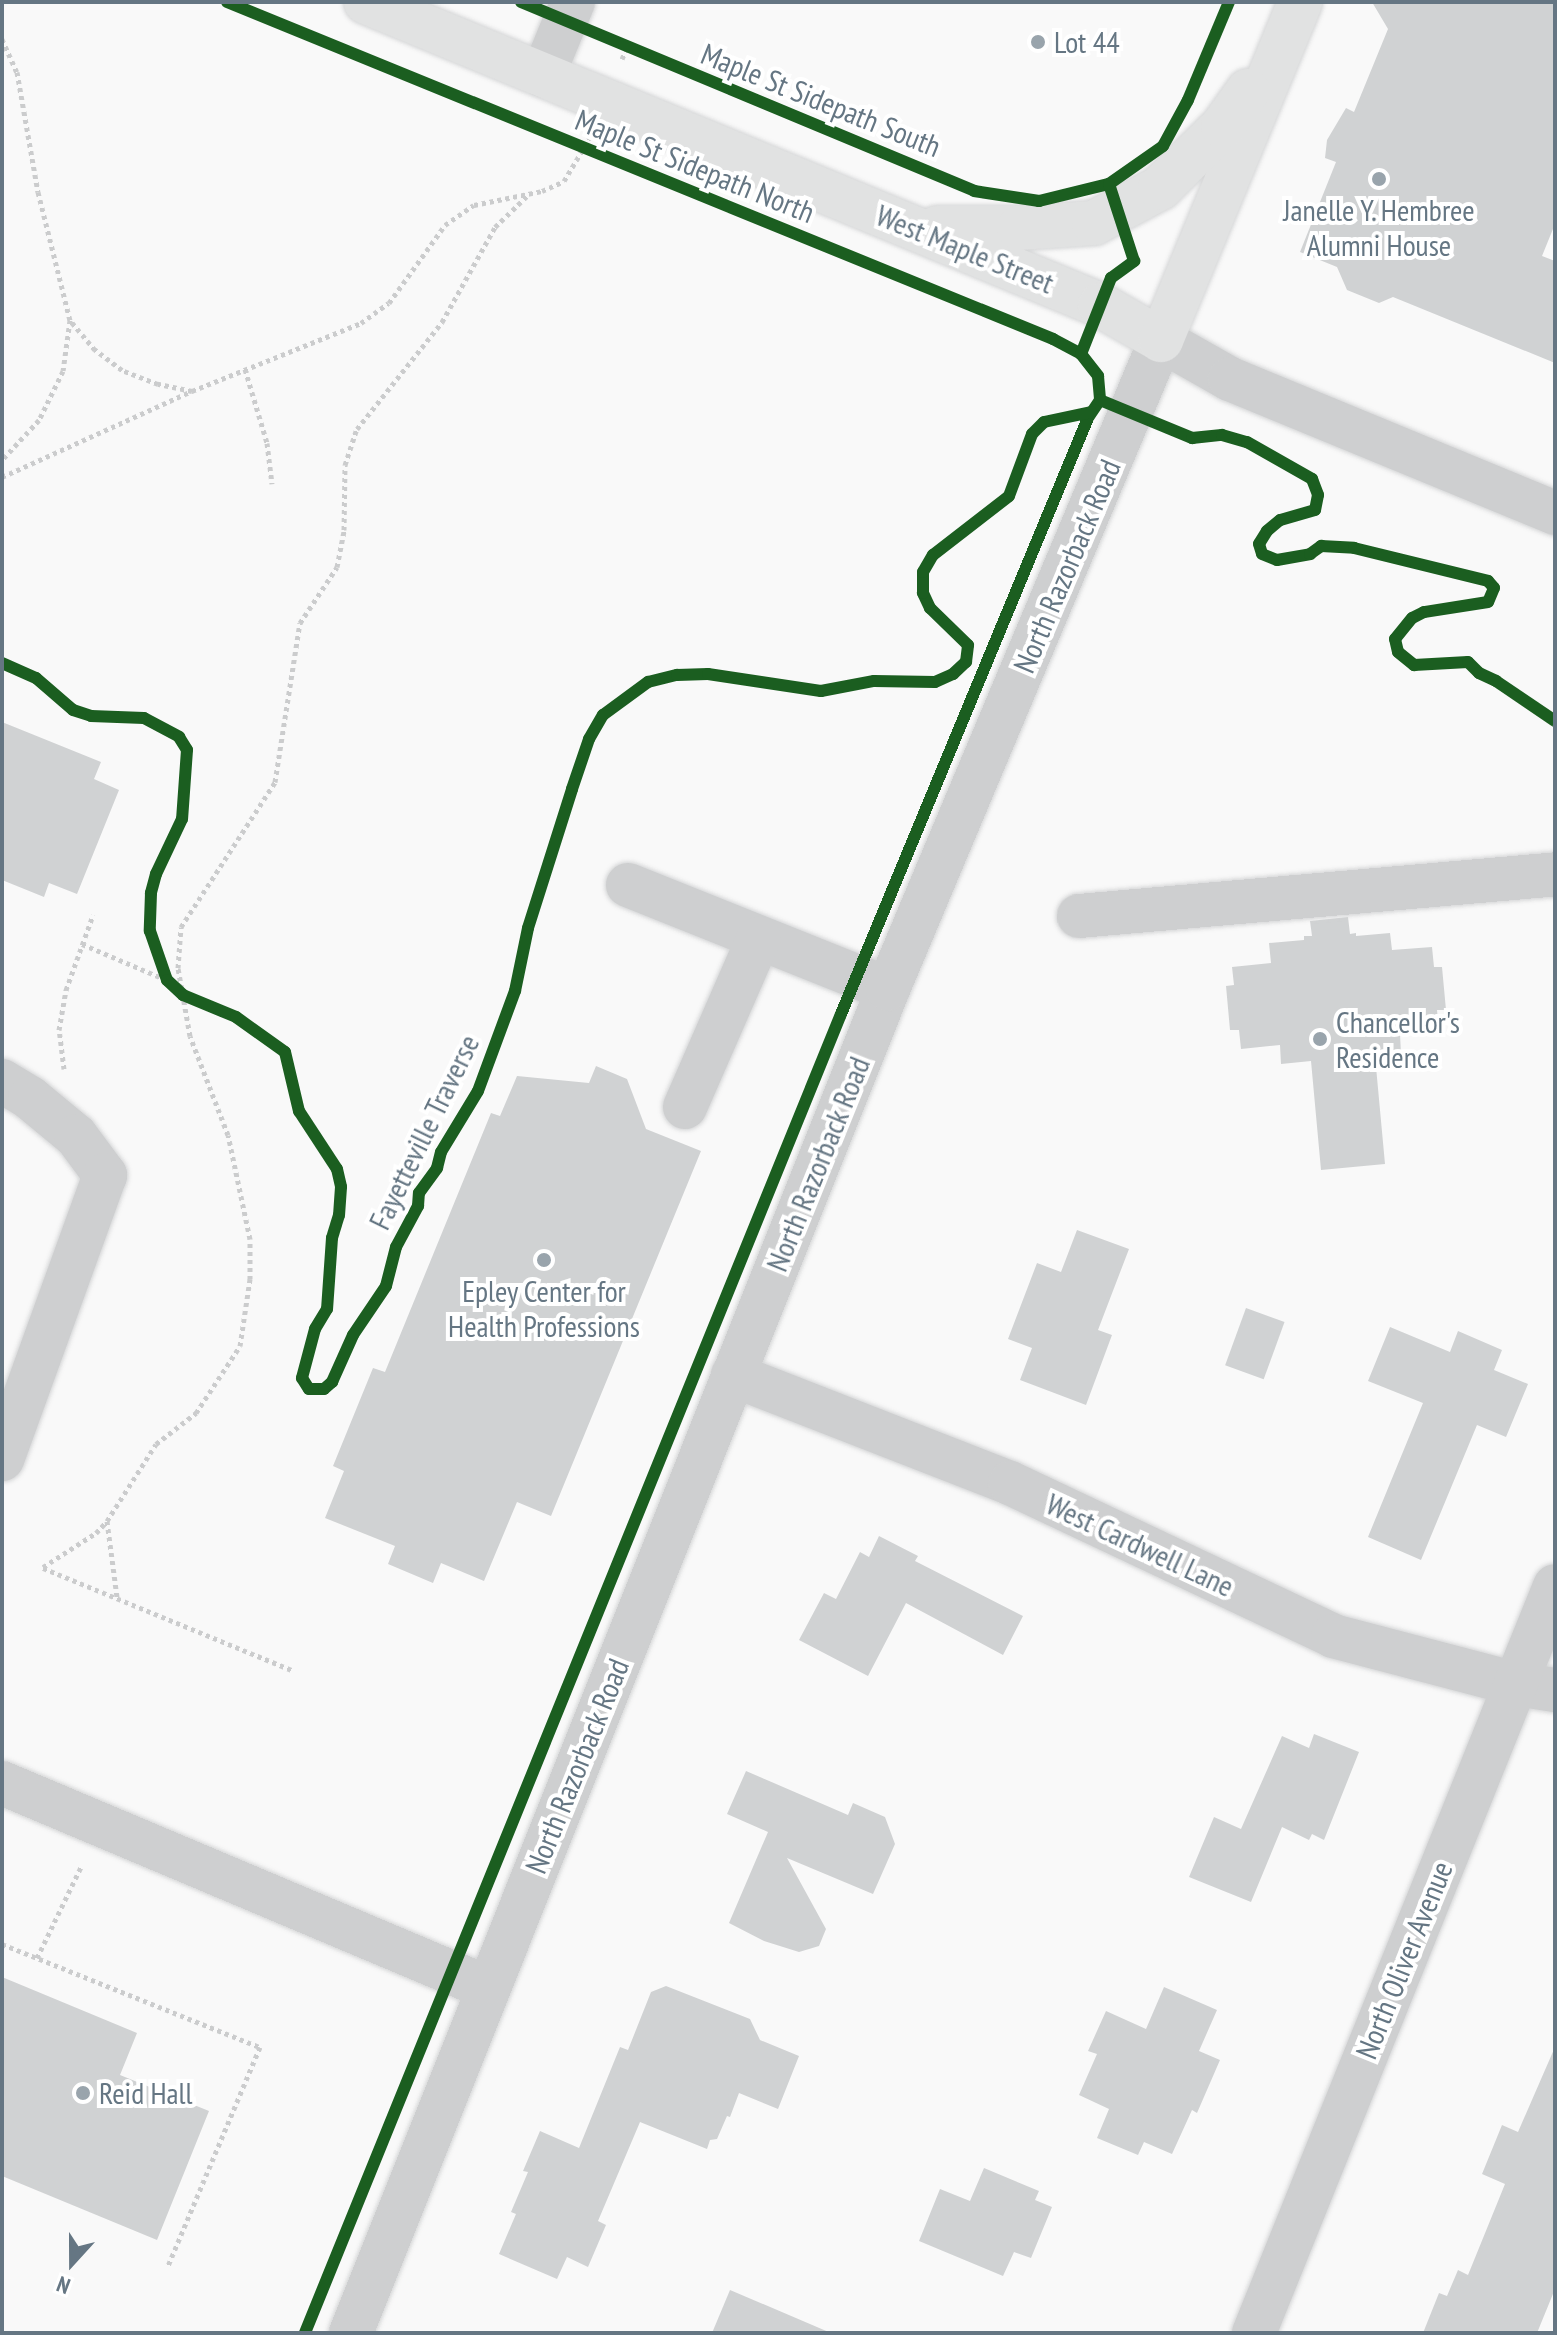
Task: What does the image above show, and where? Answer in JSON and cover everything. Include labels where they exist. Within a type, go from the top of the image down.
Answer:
[{"type":"main road","name":"West Maple Street","points":[[366,2],[1100,305],[1161,340]]},
{"type":"main road","name":"North Razorback Road","points":[[1161,340],[1300,2]]},
{"type":"main road","points":[[915,228],[1019,228],[1094,223],[1160,188],[1223,126],[1283,44]]},
{"type":"street","points":[[543,75],[570,11]]},
{"type":"street","name":"West Maple Street","points":[[1161,340],[1230,379],[1555,513]]},
{"type":"street","name":"North Razorback Road","points":[[351,2333],[888,989],[1161,340]]},
{"type":"street","points":[[1079,916],[1555,874]]},
{"type":"street","points":[[628,885],[888,989]]},
{"type":"street","points":[[685,1107],[759,938]]},
{"type":"street","points":[[2,1081],[30,1098],[76,1136],[105,1175],[2,1459]]},
{"type":"street","name":"West Cardwell Lane","points":[[733,1375],[1010,1483],[1333,1636],[1535,1687]]},
{"type":"street","name":"North Oliver Avenue","points":[[1254,2333],[1535,1687],[1555,1586]]},
{"type":"street","points":[[2,1783],[488,1988]]},
{"type":"path","points":[[570,11],[641,53]]},
{"type":"path","points":[[2,39],[17,72],[38,192],[70,320],[63,371],[39,420],[2,460]]},
{"type":"path","points":[[2,477],[192,391],[361,323],[389,303],[445,225],[474,205],[529,194],[564,181],[585,150],[627,47]]},
{"type":"path","points":[[294,1671],[43,1567],[96,1533],[107,1521],[156,1444],[196,1413],[229,1368],[240,1346],[250,1279],[250,1239],[228,1135],[190,1036],[178,968],[181,927],[275,782],[300,623],[337,567],[344,530],[345,465],[357,429],[442,322],[495,227],[529,194]]},
{"type":"path","points":[[70,320],[95,350],[122,370],[158,384],[192,391]]},
{"type":"path","points":[[245,369],[267,443],[272,484]]},
{"type":"path","points":[[64,1073],[59,1030],[66,990],[93,915]]},
{"type":"path","points":[[82,944],[167,980],[196,1000]]},
{"type":"path","points":[[161,961],[167,980]]},
{"type":"path","points":[[107,1521],[117,1598]]},
{"type":"path","points":[[37,1958],[83,1862]]},
{"type":"path","points":[[2,1944],[260,2047],[168,2266]]},
{"type":"building","name":"Janelle Y. Hembree Alumni House","points":[[1372,2],[1555,2],[1555,224],[1542,256],[1555,261],[1555,363],[1393,297],[1379,303],[1347,290],[1337,267],[1300,252],[1336,162],[1325,158],[1327,140],[1346,108],[1354,112],[1388,29]]},
{"type":"building","points":[[2,722],[101,762],[94,779],[119,790],[77,894],[49,883],[44,897],[2,880]]},
{"type":"building","name":"Chancellor's Residence","points":[[1348,917],[1350,934],[1390,933],[1392,950],[1432,947],[1434,967],[1442,967],[1446,1010],[1437,1010],[1439,1031],[1400,1034],[1401,1054],[1375,1056],[1385,1164],[1321,1170],[1311,1061],[1281,1064],[1280,1045],[1241,1049],[1239,1030],[1230,1030],[1226,986],[1234,985],[1232,967],[1271,963],[1269,943],[1304,940],[1304,936],[1312,936],[1310,921]]},
{"type":"building","name":"Epley Center for Health Professions","points":[[596,1066],[627,1079],[646,1129],[701,1151],[551,1516],[517,1502],[484,1581],[441,1563],[433,1583],[388,1564],[395,1546],[325,1518],[344,1471],[333,1466],[373,1368],[385,1372],[491,1113],[500,1116],[517,1076],[589,1083]]},
{"type":"building","points":[[1077,1230],[1129,1249],[1098,1330],[1112,1335],[1086,1405],[1020,1380],[1032,1348],[1008,1339],[1037,1263],[1061,1272]]},
{"type":"building","points":[[1246,1308],[1285,1322],[1264,1379],[1225,1365]]},
{"type":"building","points":[[1390,1327],[1450,1352],[1458,1331],[1502,1350],[1494,1370],[1528,1384],[1506,1437],[1477,1425],[1421,1560],[1368,1537],[1423,1403],[1368,1381]]},
{"type":"building","points":[[879,1536],[918,1556],[915,1561],[1023,1616],[1003,1655],[906,1603],[868,1676],[799,1640],[824,1593],[836,1599],[860,1552],[869,1557]]},
{"type":"building","points":[[1314,1734],[1359,1752],[1324,1840],[1312,1834],[1309,1840],[1282,1827],[1251,1902],[1189,1877],[1214,1817],[1241,1829],[1282,1736],[1309,1748]]},
{"type":"building","points":[[746,1771],[848,1815],[853,1803],[885,1817],[895,1844],[873,1894],[787,1858],[826,1929],[819,1946],[799,1952],[764,1941],[729,1923],[768,1832],[727,1814]]},
{"type":"building","name":"Reid Hall","points":[[2,1977],[137,2033],[120,2075],[209,2111],[157,2240],[2,2176]]},
{"type":"building","points":[[666,1986],[750,2019],[760,2040],[799,2056],[778,2109],[739,2093],[730,2117],[727,2116],[717,2139],[710,2140],[707,2149],[640,2122],[598,2221],[606,2225],[588,2267],[567,2257],[557,2279],[499,2254],[516,2214],[511,2212],[528,2172],[523,2171],[540,2131],[579,2148],[620,2047],[628,2050],[651,1992]]},
{"type":"building","points":[[1164,1987],[1217,2010],[1199,2051],[1220,2060],[1197,2113],[1192,2110],[1172,2154],[1144,2142],[1138,2155],[1097,2138],[1109,2109],[1079,2095],[1097,2054],[1088,2051],[1106,2011],[1146,2029]]},
{"type":"building","points":[[1555,2047],[1555,2289],[1537,2333],[1423,2333],[1439,2293],[1447,2296],[1458,2270],[1468,2275],[1505,2184],[1482,2174],[1502,2125],[1518,2132]]},
{"type":"building","points":[[984,2168],[1039,2191],[1035,2200],[1052,2207],[1031,2258],[1014,2252],[1003,2276],[919,2241],[940,2189],[970,2201]]},
{"type":"building","points":[[730,2290],[831,2333],[712,2333]]},
{"type":"cycle path","name":"Maple St Sidepath North","points":[[227,2],[1053,339],[1081,354],[1098,376],[1100,400],[1088,418],[841,1014],[305,2333]]},
{"type":"cycle path","name":"Maple St Sidepath South","points":[[521,2],[974,191],[1039,201],[1109,184],[1163,146],[1188,100],[1229,2]]},
{"type":"cycle path","points":[[1081,354],[1111,278],[1134,261],[1109,184]]},
{"type":"cycle path","points":[[1100,400],[1192,438],[1222,435],[1247,442],[1312,479],[1318,495],[1315,510],[1280,520],[1267,531],[1259,544],[1262,554],[1277,560],[1310,554],[1321,546],[1354,548],[1488,581],[1494,588],[1488,602],[1424,612],[1412,618],[1395,639],[1398,652],[1414,665],[1468,662],[1479,673],[1555,721]]},
{"type":"cycle path","name":"Fayetteville Traverse","points":[[2,663],[36,678],[73,710],[91,716],[144,718],[179,737],[187,750],[182,819],[156,874],[151,893],[150,931],[167,980],[183,995],[236,1017],[285,1052],[299,1111],[337,1169],[341,1187],[339,1215],[332,1238],[327,1309],[315,1329],[302,1378],[309,1389],[324,1389],[332,1382],[353,1335],[386,1286],[396,1247],[418,1206],[419,1193],[437,1168],[441,1152],[478,1091],[515,991],[528,928],[572,789],[589,739],[603,715],[648,682],[677,675],[708,674],[821,691],[874,681],[935,682],[953,674],[966,662],[968,645],[930,608],[923,593],[923,572],[933,555],[1009,496],[1032,434],[1044,422],[1091,412]]},
{"type":"place","name":"Lot 44","points":[[1038,42]]},
{"type":"place","name":"Janelle Y. Hembree Alumni House","points":[[1379,179]]},
{"type":"place","name":"Chancellor's Residence","points":[[1320,1039]]},
{"type":"place","name":"Epley Center for Health Professions","points":[[544,1260]]},
{"type":"place","name":"Reid Hall","points":[[83,2093]]}]
